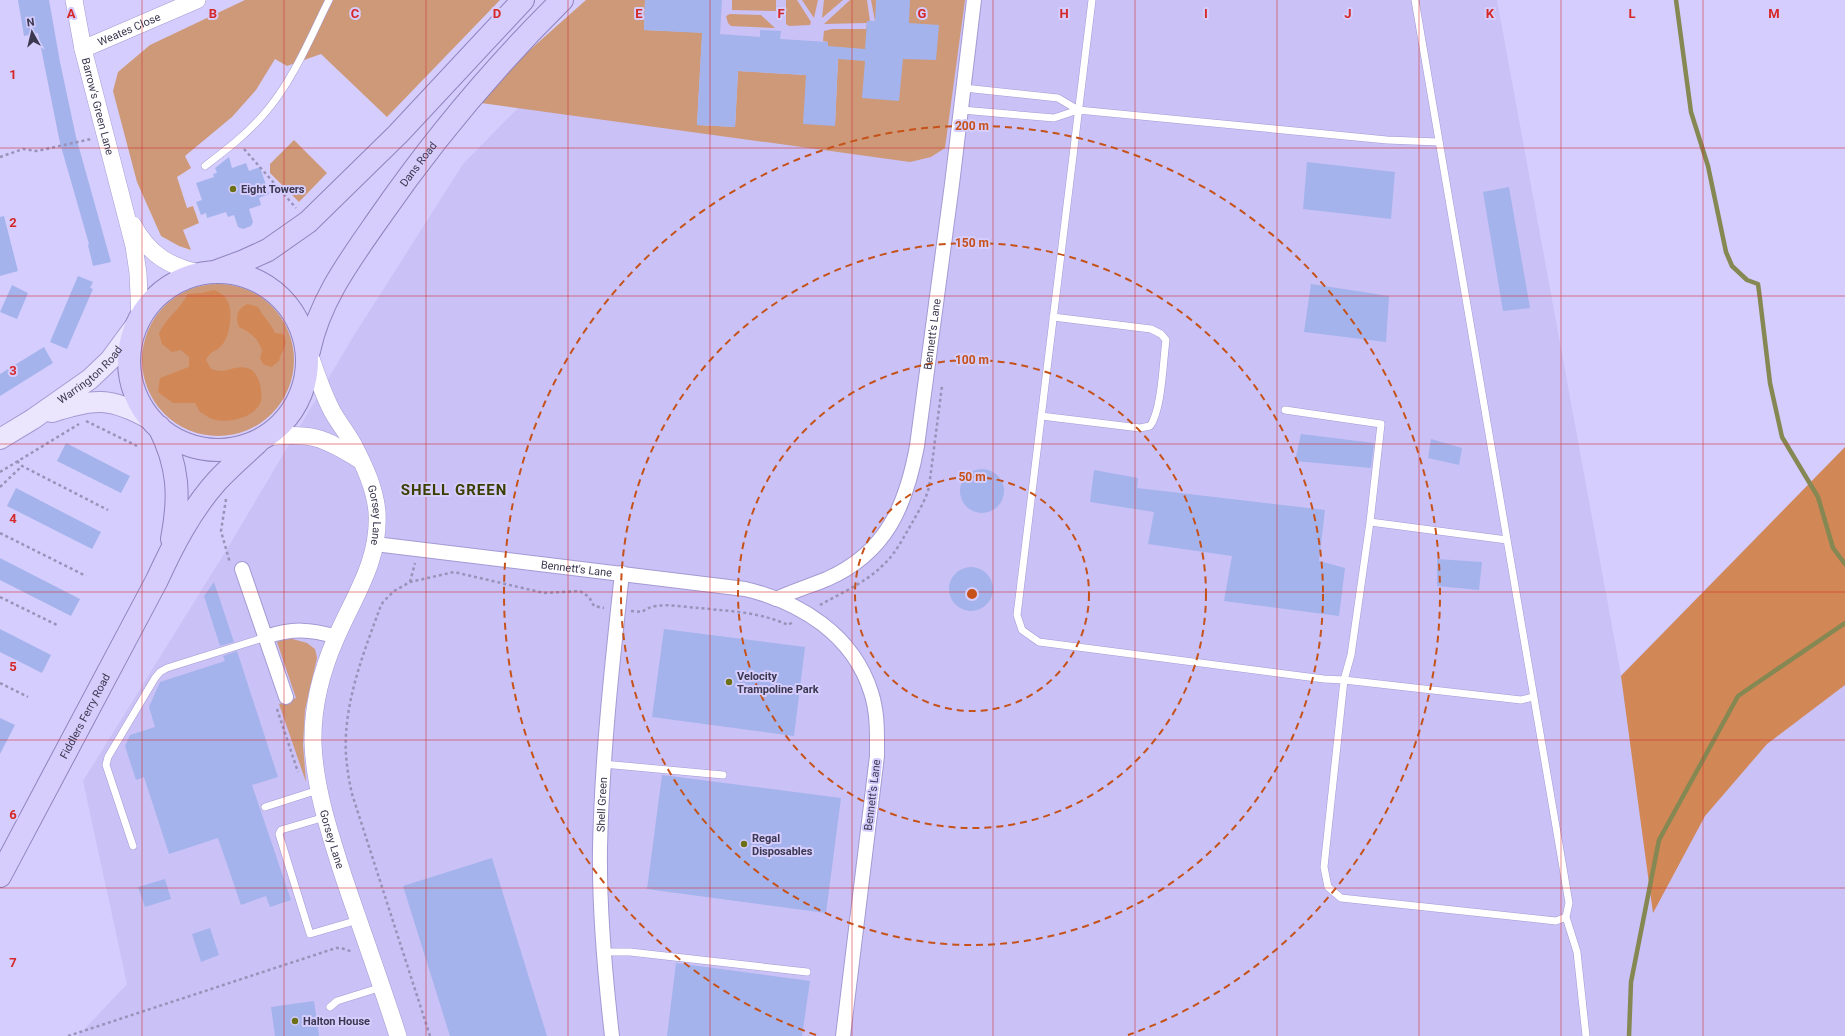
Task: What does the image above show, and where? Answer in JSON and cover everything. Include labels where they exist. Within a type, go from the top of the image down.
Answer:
[{"type":"main road","points":[[209,273],[244,261],[268,250],[308,222],[398,134],[523,0]]},
{"type":"main road","name":"Dans Road","points":[[263,438],[287,418],[296,407],[305,384],[309,352],[317,319],[324,304],[350,260],[413,170],[467,101],[528,33],[562,0]]},
{"type":"main road","points":[[209,273],[229,273],[244,277],[269,289],[284,303],[295,319],[309,352]]},
{"type":"main road","name":"Fiddlers Ferry Road","points":[[168,556],[175,524],[177,489],[171,453],[155,423],[135,394],[130,372],[130,347],[139,321],[154,300],[174,284],[187,278],[209,273]]},
{"type":"main road","name":"Warrington Road","points":[[0,438],[33,419],[99,371],[110,360],[139,321]]},
{"type":"main road","name":"Warrington Road","points":[[33,419],[75,405],[98,401],[110,402],[127,407],[155,423]]},
{"type":"main road","points":[[155,423],[181,442],[205,449],[230,448],[263,438]]},
{"type":"main road","name":"Fiddlers Ferry Road","points":[[0,876],[157,580],[168,556],[195,509],[217,481],[263,438]]},
{"type":"street","name":"Barrow's Green Lane","points":[[74,0],[83,49],[134,246],[138,273],[139,321]]},
{"type":"street","name":"Weates Close","points":[[83,49],[197,0]]},
{"type":"street","name":"Bennett's Lane","points":[[776,599],[791,591],[826,579],[856,564],[868,554],[882,539],[891,525],[908,487],[918,438],[962,110],[974,0]]},
{"type":"street","name":"Barrow's Green Lane","points":[[126,212],[139,236],[153,252],[174,265],[209,273]]},
{"type":"street","name":"Gorsey Lane","points":[[309,352],[332,410],[353,443],[367,472],[377,512],[375,544],[365,580],[337,637],[320,681],[315,707],[313,743],[318,790],[358,920],[398,1036]]},
{"type":"street","points":[[263,438],[301,434],[315,437],[328,441],[360,460]]},
{"type":"street","name":"Bennett's Lane","points":[[375,544],[745,589],[792,605],[821,622],[846,646],[865,675],[872,693],[876,712],[877,756],[843,1036]]},
{"type":"street","points":[[242,569],[286,697]]},
{"type":"street","name":"Shell Green","points":[[612,1036],[604,952],[600,850],[603,764],[622,573]]},
{"type":"street","points":[[266,638],[281,632],[294,630],[309,631],[337,637]]},
{"type":"lane","points":[[205,166],[236,142],[265,114],[281,90],[329,0]]},
{"type":"lane","points":[[1092,0],[1017,615],[1022,630],[1039,642],[1324,679],[1521,700],[1533,697]]},
{"type":"lane","points":[[1416,0],[1438,142],[1569,903],[1566,917],[1577,952],[1586,1036]]},
{"type":"lane","points":[[964,88],[1058,98],[1078,110]]},
{"type":"lane","points":[[962,110],[1054,118],[1078,110],[1386,140],[1438,142]]},
{"type":"lane","points":[[1041,416],[1140,428],[1150,426],[1155,420],[1161,387],[1166,340],[1161,334],[1151,329],[1053,317]]},
{"type":"lane","points":[[1285,410],[1381,424],[1370,522],[1351,655],[1344,680],[1324,867],[1328,887],[1341,898],[1556,921],[1566,917]]},
{"type":"lane","points":[[1370,522],[1506,540]]},
{"type":"lane","points":[[133,846],[106,764],[108,757],[155,678],[160,672],[168,668],[266,638]]},
{"type":"lane","points":[[603,764],[723,775]]},
{"type":"lane","points":[[265,807],[318,790]]},
{"type":"lane","points":[[325,816],[281,830],[280,834],[310,934],[358,920]]},
{"type":"lane","points":[[604,952],[630,952],[807,972]]},
{"type":"lane","points":[[330,1007],[337,1001],[382,987]]},
{"type":"path","points":[[0,157],[23,149],[38,151],[106,135]]},
{"type":"path","points":[[236,142],[261,167],[279,190],[298,210]]},
{"type":"path","points":[[81,416],[84,420],[137,446]]},
{"type":"path","points":[[0,472],[84,420]]},
{"type":"path","points":[[17,461],[22,466],[108,510]]},
{"type":"path","points":[[0,487],[22,466]]},
{"type":"path","points":[[227,496],[221,531],[230,565],[242,569]]},
{"type":"path","points":[[0,533],[86,576]]},
{"type":"path","points":[[410,582],[411,573],[420,549]]},
{"type":"path","points":[[430,1036],[352,794],[347,771],[346,753],[351,704],[378,612],[383,602],[391,594],[410,582],[454,572],[544,592],[580,591],[588,597],[594,606]]},
{"type":"path","points":[[0,597],[59,626]]},
{"type":"path","points":[[642,612],[654,606],[691,607],[746,612],[764,616],[788,625]]},
{"type":"path","points":[[0,683],[28,697]]},
{"type":"path","points":[[286,697],[275,701],[301,779]]},
{"type":"path","points":[[68,1036],[336,948],[341,948],[359,955],[369,951]]},
{"type":"shaded area","points":[[245,0],[500,0],[387,117],[321,54],[287,66],[275,59],[256,90],[232,117],[185,156],[191,168],[177,177],[187,208],[193,206],[199,223],[183,230],[191,250],[179,246],[161,236],[137,182],[113,91],[118,72],[150,45]]},
{"type":"shaded area","points":[[586,0],[645,0],[644,30],[715,33],[702,38],[697,125],[735,127],[738,71],[806,75],[835,125],[838,59],[828,46],[828,42],[823,41],[824,31],[832,29],[866,29],[867,23],[824,24],[850,0],[867,0],[870,21],[875,21],[871,0],[965,0],[945,148],[931,157],[910,162],[467,101],[489,86]]},
{"type":"shaded area","points":[[620,0],[1497,0],[1621,675],[1845,447],[1845,1036],[78,1036],[127,984],[83,781],[227,549],[353,337],[463,164],[618,6]]},
{"type":"shaded area","points":[[732,0],[776,0],[776,11],[732,10]]},
{"type":"shaded area","points":[[786,0],[797,0],[811,22],[810,25],[789,26],[786,24]]},
{"type":"shaded area","points":[[802,0],[818,0],[814,18]]},
{"type":"shaded area","points":[[824,0],[843,0],[822,18]]},
{"type":"shaded area","points":[[730,14],[761,15],[775,28],[731,26],[728,23],[726,16]]},
{"type":"shaded area","points":[[294,140],[327,173],[299,202],[270,173],[270,164]]},
{"type":"shaded area","points":[[218,284],[247,290],[254,293],[272,306],[285,324],[288,331],[294,360],[288,389],[285,396],[272,414],[254,427],[247,430],[218,436],[189,430],[182,427],[164,414],[151,396],[148,389],[142,360],[148,331],[151,324],[164,306],[182,293],[189,290]]},
{"type":"shaded area","points":[[214,290],[224,296],[228,302],[230,307],[230,325],[224,342],[219,348],[210,354],[206,360],[211,369],[215,370],[223,371],[245,367],[252,370],[260,383],[261,389],[261,400],[258,407],[253,412],[247,416],[224,421],[210,418],[200,412],[195,403],[173,403],[158,392],[160,378],[189,367],[189,357],[181,350],[172,352],[162,344],[159,333],[162,327],[188,294]]},
{"type":"shaded area","points":[[248,304],[258,307],[275,333],[283,334],[285,338],[286,341],[279,361],[271,367],[263,364],[260,358],[262,351],[261,347],[256,339],[247,331],[239,327],[237,316],[239,310]]},
{"type":"shaded area","points":[[1845,447],[1845,685],[1767,744],[1705,816],[1653,913],[1621,676]]},
{"type":"shaded area","points":[[289,638],[307,643],[315,649],[317,658],[305,710],[303,745],[306,782],[279,704],[296,698],[277,642]]},
{"type":"building","points":[[18,0],[49,0],[76,137],[111,262],[93,266],[89,244],[60,143],[38,33],[24,36]]},
{"type":"building","points":[[645,0],[722,0],[720,34],[760,37],[760,30],[781,31],[780,39],[828,42],[828,46],[865,49],[867,21],[875,21],[876,0],[910,0],[909,23],[939,25],[936,60],[903,59],[899,101],[862,98],[865,61],[838,59],[835,126],[803,124],[806,75],[738,71],[735,127],[697,125],[702,33],[644,30]]},
{"type":"building","name":"Eight Towers","points":[[229,157],[232,168],[246,163],[249,171],[260,167],[269,194],[259,198],[261,205],[249,209],[253,222],[251,226],[243,229],[238,227],[234,215],[228,217],[226,212],[207,218],[206,213],[201,215],[196,202],[202,200],[196,183],[214,177],[213,174],[217,173],[215,168]]},
{"type":"building","points":[[1307,162],[1395,172],[1391,219],[1303,209]]},
{"type":"building","points":[[1509,187],[1530,308],[1503,311],[1483,192]]},
{"type":"building","points":[[4,216],[18,271],[0,276],[0,217]]},
{"type":"building","points":[[78,276],[93,282],[90,288],[93,289],[67,349],[50,342]]},
{"type":"building","points":[[1311,284],[1389,296],[1386,342],[1304,332]]},
{"type":"building","points":[[12,285],[28,293],[17,319],[0,312]]},
{"type":"building","points":[[44,347],[53,363],[0,396],[0,374]]},
{"type":"building","points":[[1301,434],[1374,443],[1371,468],[1295,461]]},
{"type":"building","points":[[1431,439],[1462,448],[1459,465],[1428,458]]},
{"type":"building","points":[[66,443],[130,476],[121,493],[57,461]]},
{"type":"building","points":[[978,469],[986,469],[998,475],[1004,487],[1004,495],[998,507],[986,513],[978,513],[966,507],[960,495],[960,487],[966,475]]},
{"type":"building","points":[[1094,470],[1138,478],[1137,488],[1325,510],[1319,561],[1345,568],[1339,616],[1224,601],[1232,556],[1148,544],[1154,512],[1090,502]]},
{"type":"building","points":[[16,488],[101,532],[92,549],[7,506]]},
{"type":"building","points":[[0,558],[80,599],[71,616],[0,580]]},
{"type":"building","points":[[1437,559],[1482,562],[1479,590],[1437,586]]},
{"type":"building","points":[[967,567],[975,567],[980,568],[987,573],[992,580],[992,598],[987,605],[980,610],[967,611],[959,608],[952,601],[949,593],[949,585],[952,577],[959,570]]},
{"type":"building","points":[[214,582],[234,642],[220,646],[204,596]]},
{"type":"building","points":[[0,629],[51,655],[42,673],[0,652]]},
{"type":"building","name":"Velocity Trampoline Park","points":[[664,629],[805,647],[794,736],[652,717]]},
{"type":"building","points":[[237,651],[278,777],[252,785],[291,900],[270,907],[266,896],[241,905],[218,838],[169,854],[144,777],[136,780],[125,746],[130,735],[155,727],[149,707],[160,682],[225,661],[223,656]]},
{"type":"building","points":[[0,718],[15,725],[0,754]]},
{"type":"building","name":"Regal Disposables","points":[[662,775],[841,798],[826,913],[647,889]]},
{"type":"building","points":[[492,858],[547,1036],[450,1036],[403,886]]},
{"type":"building","points":[[165,879],[171,899],[145,907],[138,887]]},
{"type":"building","points":[[210,928],[219,955],[201,962],[192,934]]},
{"type":"building","points":[[676,963],[810,981],[802,1036],[667,1036]]},
{"type":"building","name":"Halton House","points":[[314,1001],[319,1036],[275,1036],[271,1007]]},
{"type":"waterway","points":[[1676,0],[1691,112],[1708,166],[1726,252],[1732,266],[1747,280],[1758,284],[1770,383],[1782,437],[1818,497],[1833,548],[1845,564]]},
{"type":"waterway","points":[[1629,1036],[1631,982],[1659,840],[1738,696],[1845,623]]},
{"type":"place","name":"Eight Towers","points":[[233,189]]},
{"type":"place","name":"Velocity Trampoline Park","points":[[729,682]]},
{"type":"place","name":"Regal Disposables","points":[[744,844]]},
{"type":"place","name":"Halton House","points":[[295,1021]]},
{"type":"district","name":"SHELL GREEN","points":[[454,490]]}]
